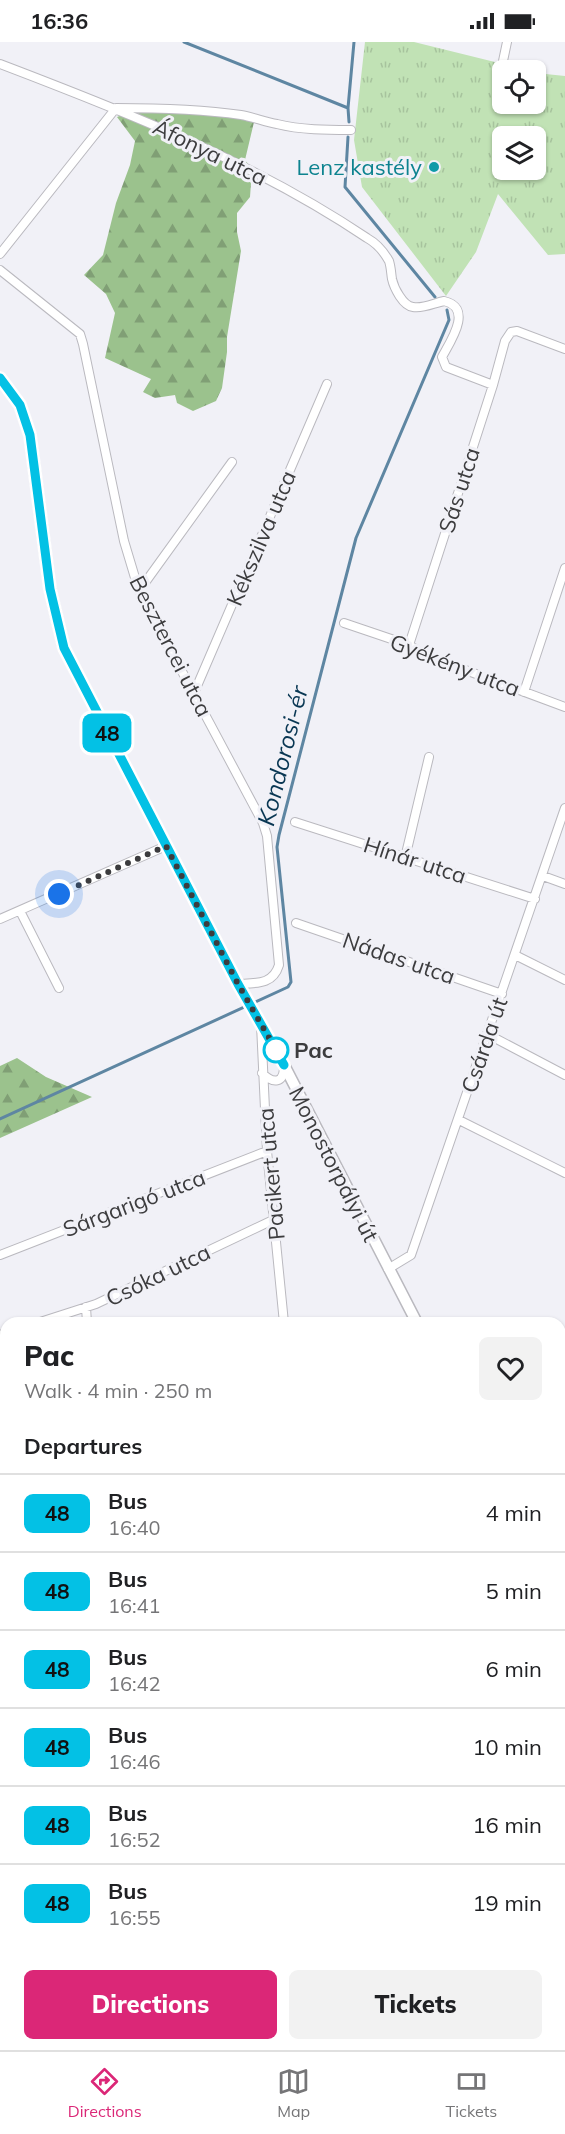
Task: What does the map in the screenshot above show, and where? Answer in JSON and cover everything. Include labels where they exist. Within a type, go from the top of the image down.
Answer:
[{"type":"street","points":[[503,60],[507,42]]},
{"type":"street","name":"Áfonya utca","points":[[0,64],[116,108],[265,178],[346,224],[372,241],[389,263],[392,282],[404,303],[414,308],[444,301],[454,305],[459,326],[442,357],[446,367],[493,385]]},
{"type":"street","points":[[0,254],[116,108]]},
{"type":"street","name":"Áfonya utca","points":[[116,108],[204,111],[242,115],[279,125],[351,130]]},
{"type":"street","name":"Besztercei utca","points":[[0,270],[80,334],[124,541],[139,591],[263,823],[267,836],[279,965],[271,979],[260,983],[238,984]]},
{"type":"street","name":"Sás utca","points":[[409,645],[493,385],[505,341],[512,332],[518,331],[565,349]]},
{"type":"street","name":"Monostorpályi út","points":[[0,378],[20,405],[30,435],[50,589],[64,648],[414,1317]]},
{"type":"street","name":"Kékszilva utca","points":[[194,693],[327,384]]},
{"type":"street","points":[[139,591],[232,462]]},
{"type":"street","points":[[524,692],[565,568]]},
{"type":"street","name":"Gyékény utca","points":[[344,623],[409,645],[425,655],[565,707]]},
{"type":"street","points":[[405,858],[429,756]]},
{"type":"street","name":"Csárda út","points":[[388,1269],[411,1255],[489,1035],[565,808]]},
{"type":"street","name":"Hínár utca","points":[[295,822],[535,899]]},
{"type":"street","points":[[0,919],[166,846]]},
{"type":"street","points":[[543,876],[565,884]]},
{"type":"street","points":[[20,911],[59,988]]},
{"type":"street","name":"Nádas utca","points":[[297,923],[502,994]]},
{"type":"street","points":[[515,955],[565,980]]},
{"type":"street","name":"Pacikert utca","points":[[261,1025],[267,1151],[283,1317]]},
{"type":"street","points":[[489,1035],[565,1075]]},
{"type":"street","points":[[262,1073],[269,1080],[276,1081],[284,1074],[284,1065]]},
{"type":"street","points":[[459,1120],[565,1173]]},
{"type":"street","name":"Sárgarigó utca","points":[[0,1255],[267,1151]]},
{"type":"street","name":"Csóka utca","points":[[55,1317],[86,1307],[275,1219]]},
{"type":"street","points":[[86,1307],[87,1317]]},
{"type":"green space","points":[[365,42],[414,42],[492,61],[492,114],[546,114],[546,74],[565,76],[565,254],[548,255],[498,194],[476,252],[446,296],[362,187],[354,140]]},
{"type":"green space","points":[[132,111],[161,111],[254,122],[245,160],[252,169],[250,197],[237,213],[237,232],[241,251],[227,337],[222,388],[216,401],[193,411],[177,403],[175,395],[155,398],[143,392],[151,379],[105,358],[115,313],[106,294],[84,275],[103,255],[116,203],[130,165],[135,141],[117,117]]},
{"type":"green space","points":[[17,1058],[46,1077],[92,1097],[0,1138],[0,1066]]},
{"type":"waterway","points":[[184,42],[348,108]]},
{"type":"waterway","name":"Kondorosi-ér","points":[[349,122],[348,108],[354,42]]},
{"type":"waterway","name":"Kondorosi-ér","points":[[348,137],[345,187],[435,297]]},
{"type":"waterway","name":"Kondorosi-ér","points":[[0,1119],[288,987],[291,982],[277,847],[279,835],[356,538],[449,320],[447,310]]},
{"type":"bus line","name":"48","points":[[0,378],[12,391],[20,405],[30,435],[50,589],[64,648],[238,984],[284,1065]]},
{"type":"place","name":"Lenz kastély","points":[[434,167]]},
{"type":"place","name":"Pac","points":[[276,1050]]},
{"type":"route","points":[[59,894],[166,846],[238,984],[276,1050]]}]
